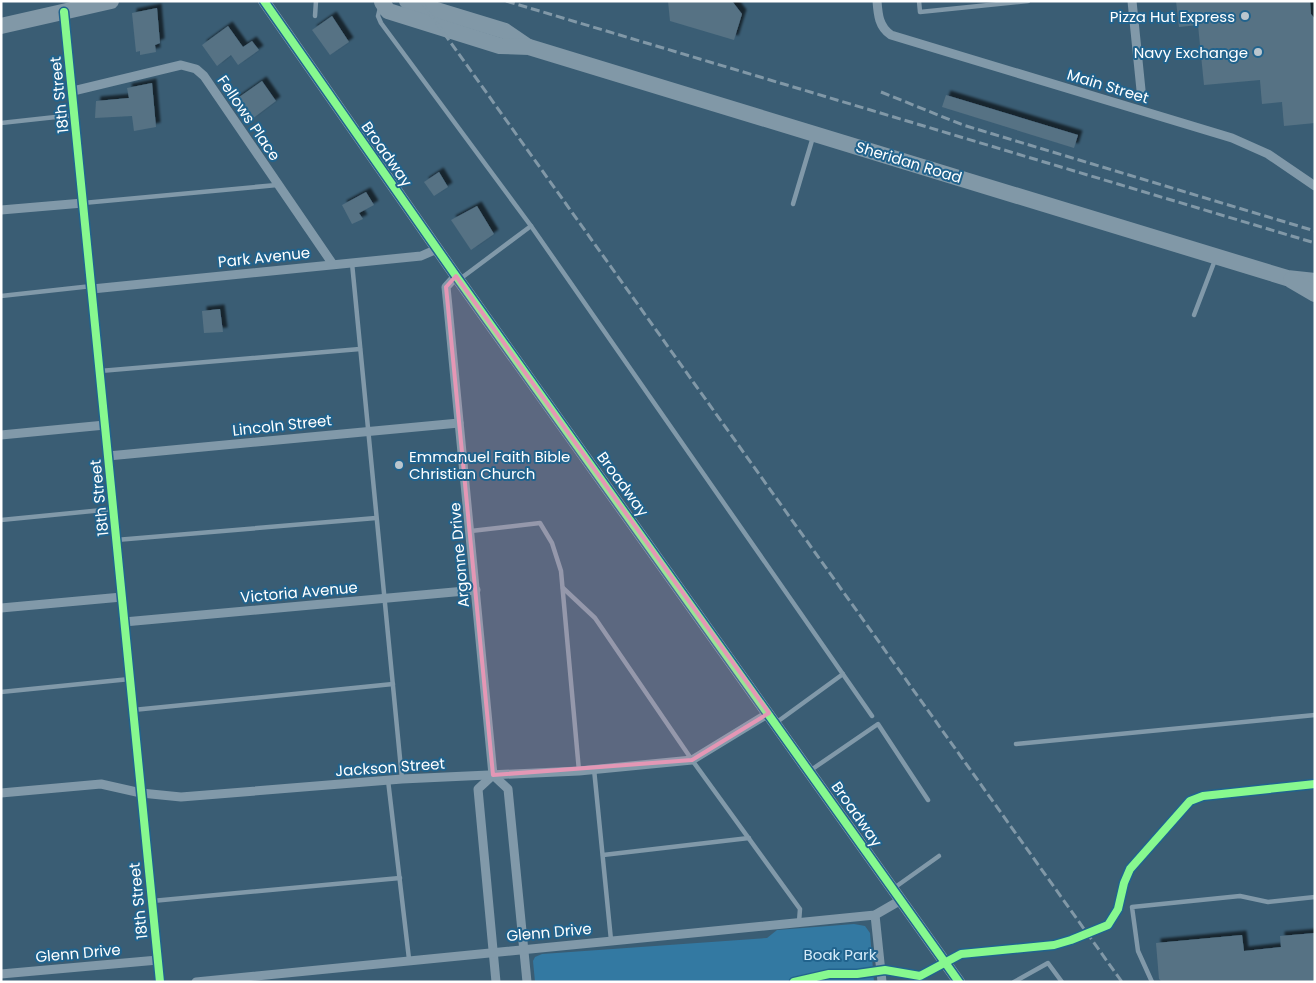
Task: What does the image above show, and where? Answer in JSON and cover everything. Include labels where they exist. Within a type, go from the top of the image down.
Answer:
[{"type":"highway","points":[[1,26],[111,1]]},
{"type":"highway","name":"Sheridan Road","points":[[382,1],[388,11],[500,46],[529,47],[1217,255],[1287,278],[1315,294]]},
{"type":"highway","name":"Sheridan Road","points":[[407,1],[505,31],[529,47]]},
{"type":"highway","name":"Sheridan Road","points":[[1287,278],[1315,280]]},
{"type":"street","name":"Broadway","points":[[264,1],[437,249],[960,982]]},
{"type":"street","name":"Main Street","points":[[877,1],[878,15],[885,31],[945,52],[1232,138],[1268,154],[1315,186]]},
{"type":"street","points":[[1132,1],[1141,90]]},
{"type":"street","name":"18th Street","points":[[64,12],[160,982]]},
{"type":"street","name":"Fellows Place","points":[[73,90],[181,65],[196,69],[204,76],[332,263]]},
{"type":"street","points":[[1,210],[84,203]]},
{"type":"street","name":"Park Avenue","points":[[92,287],[421,256],[437,249]]},
{"type":"street","name":"Argonne Drive","points":[[458,278],[446,287],[471,532],[492,775]]},
{"type":"street","name":"Lincoln Street","points":[[108,456],[368,430],[459,423]]},
{"type":"street","points":[[1,435],[105,425]]},
{"type":"street","name":"Victoria Avenue","points":[[124,622],[476,590]]},
{"type":"street","points":[[1,608],[122,597]]},
{"type":"street","name":"Jackson Street","points":[[1,794],[101,784],[141,793],[181,797],[402,779],[579,771],[692,760],[772,718]]},
{"type":"street","points":[[496,982],[478,789],[492,775],[508,789],[527,982]]},
{"type":"street","name":"Glenn Drive","points":[[196,982],[409,959],[874,914],[900,900]]},
{"type":"street","points":[[874,914],[882,982]]},
{"type":"street","name":"Glenn Drive","points":[[1,974],[158,960]]},
{"type":"lane","points":[[315,16],[316,1]]},
{"type":"lane","points":[[382,1],[378,16],[381,23],[531,226],[872,716]]},
{"type":"lane","points":[[918,1],[920,12],[1028,1]]},
{"type":"lane","points":[[1,123],[75,115]]},
{"type":"lane","points":[[793,204],[814,134]]},
{"type":"lane","points":[[84,203],[278,184]]},
{"type":"lane","points":[[458,278],[531,226]]},
{"type":"lane","points":[[1194,315],[1217,255]]},
{"type":"lane","points":[[352,261],[402,779]]},
{"type":"lane","points":[[1,296],[92,287]]},
{"type":"lane","points":[[100,372],[360,348]]},
{"type":"lane","points":[[1,520],[113,509]]},
{"type":"lane","points":[[116,540],[376,518]]},
{"type":"lane","points":[[471,532],[540,523],[552,543],[561,571],[579,771]]},
{"type":"lane","points":[[563,588],[595,618],[692,760],[800,909],[799,922]]},
{"type":"lane","points":[[772,718],[843,674]]},
{"type":"lane","points":[[1,692],[130,679]]},
{"type":"lane","points":[[133,710],[393,684]]},
{"type":"lane","points":[[1016,744],[1315,715]]},
{"type":"lane","points":[[809,770],[878,724],[928,800]]},
{"type":"lane","points":[[594,769],[611,940]]},
{"type":"lane","points":[[388,780],[409,959]]},
{"type":"lane","points":[[603,855],[749,838]]},
{"type":"lane","points":[[893,889],[939,856]]},
{"type":"lane","points":[[152,901],[400,878]]},
{"type":"lane","points":[[1152,982],[1138,951],[1132,907],[1240,896],[1268,902],[1315,897]]},
{"type":"lane","points":[[1014,982],[1048,963],[1062,982]]},
{"type":"highlighted area","points":[[456,276],[625,510],[769,713],[692,760],[493,775],[446,287]]},
{"type":"green space","name":"Boak Park","points":[[854,924],[865,926],[870,933],[874,982],[535,982],[533,961],[535,957],[542,954],[767,938],[777,930]]},
{"type":"building","points":[[668,1],[732,1],[742,14],[734,40],[670,21]]},
{"type":"building","points":[[1176,1],[1310,1],[1311,14],[1315,19],[1315,123],[1284,126],[1282,102],[1262,104],[1260,80],[1204,85],[1198,25],[1179,27]]},
{"type":"building","points":[[157,8],[160,43],[155,45],[156,52],[140,55],[140,51],[136,52],[132,13]]},
{"type":"building","points":[[332,16],[349,42],[330,55],[312,30]]},
{"type":"building","points":[[228,26],[243,47],[252,41],[259,50],[238,65],[231,55],[217,66],[202,45]]},
{"type":"building","points":[[262,81],[276,101],[252,119],[247,112],[241,115],[232,102]]},
{"type":"building","points":[[152,83],[156,127],[134,131],[132,116],[95,118],[96,101],[129,98],[127,88]]},
{"type":"building","points":[[946,95],[1078,135],[1074,148],[942,107]]},
{"type":"building","points":[[439,172],[448,187],[434,196],[424,182]]},
{"type":"building","points":[[366,192],[374,205],[359,213],[363,219],[352,224],[342,205]]},
{"type":"building","points":[[477,206],[494,234],[471,250],[451,220]]},
{"type":"building","points":[[220,309],[223,332],[204,333],[202,311]]},
{"type":"building","points":[[1315,933],[1315,982],[1162,982],[1159,979],[1156,943],[1242,935],[1244,951],[1281,947],[1280,936]]},
{"type":"railway","points":[[421,1],[1122,982]]},
{"type":"railway","points":[[506,1],[1315,243]]},
{"type":"railway","points":[[881,92],[963,125],[1315,231]]},
{"type":"cycle path","points":[[264,1],[456,276],[959,982]]},
{"type":"cycle path","points":[[64,12],[160,982]]},
{"type":"cycle path","points":[[794,982],[829,974],[857,974],[885,970],[920,976],[961,954],[1054,945],[1071,940],[1108,925],[1118,909],[1124,883],[1130,869],[1190,801],[1203,796],[1315,784]]},
{"type":"place","name":"Pizza Hut Express","points":[[1245,16]]},
{"type":"place","name":"Navy Exchange","points":[[1258,52]]},
{"type":"place","name":"Emmanuel Faith Bible Christian Church","points":[[399,465]]}]
